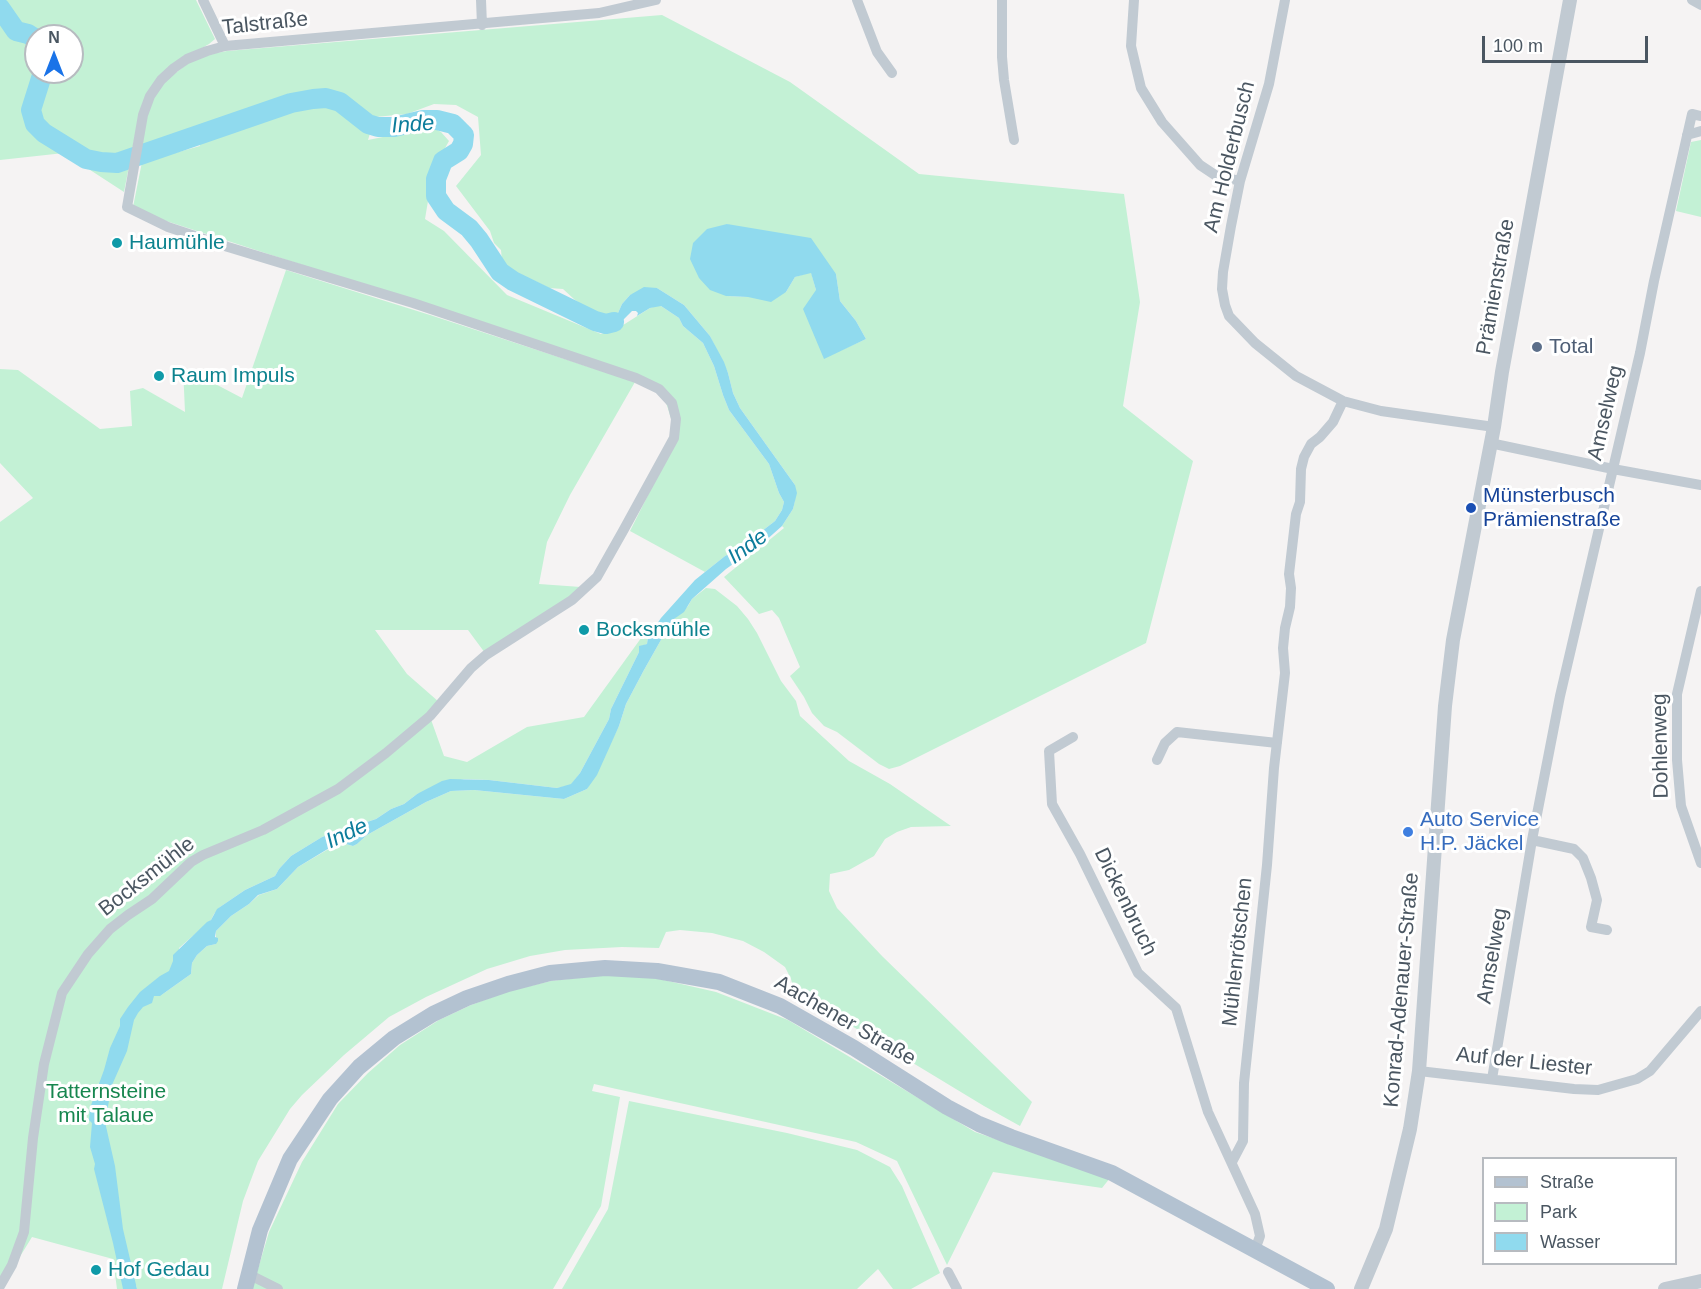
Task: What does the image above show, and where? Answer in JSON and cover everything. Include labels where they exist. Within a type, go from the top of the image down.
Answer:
[{"type":"main road","name":"Aachener Straße","points":[[247,1281],[260,1230],[290,1159],[330,1099],[359,1066],[394,1038],[433,1014],[467,998],[550,973],[604,968],[657,971],[719,982],[780,1006],[979,1124],[1112,1173],[1327,1289]]},
{"type":"street","points":[[203,0],[225,46]]},
{"type":"street","points":[[481,0],[482,25]]},
{"type":"street","name":"Talstraße","points":[[127,207],[138,139],[150,96],[160,80],[174,68],[187,59],[207,51],[225,46],[329,36],[599,14],[656,0]]},
{"type":"street","points":[[857,0],[877,52],[892,73]]},
{"type":"street","points":[[1002,0],[1002,57],[1014,141]]},
{"type":"street","points":[[1134,0],[1131,46],[1140,88],[1162,122],[1200,165],[1215,175],[1240,181]]},
{"type":"street","name":"Am Holderbusch","points":[[1285,0],[1269,84],[1240,181],[1223,272],[1222,289],[1229,316],[1256,343],[1296,376],[1343,401],[1381,411],[1494,427]]},
{"type":"street","name":"Prämienstraße","points":[[1464,581],[1494,427],[1570,0]]},
{"type":"street","points":[[1692,0],[1701,5]]},
{"type":"street","name":"Amselweg","points":[[1492,1079],[1532,840],[1560,696],[1692,114],[1701,116]]},
{"type":"street","points":[[1687,135],[1701,131]]},
{"type":"street","name":"Bocksmühle","points":[[0,1286],[12,1265],[24,1232],[33,1138],[44,1064],[62,993],[88,954],[110,929],[152,899],[191,862],[263,830],[338,789],[430,716],[471,668],[486,655],[572,600],[597,577],[674,438],[676,419],[672,403],[659,389],[636,378],[413,303],[168,227],[127,207]]},
{"type":"street","name":"Mühlenrötschen","points":[[1232,1162],[1243,1141],[1244,1083],[1285,673],[1283,648],[1290,607],[1290,574],[1296,514],[1300,502],[1301,469],[1311,444],[1333,422],[1343,401]]},
{"type":"street","points":[[1490,443],[1701,485]]},
{"type":"street","name":"Konrad-Adenauer-Straße","points":[[1361,1289],[1386,1229],[1395,1197],[1410,1129],[1419,1071],[1445,706],[1453,640],[1464,581]]},
{"type":"street","name":"Dohlenweg","points":[[1701,591],[1677,694],[1677,760],[1681,806],[1701,863]]},
{"type":"street","points":[[1157,760],[1165,743],[1177,732],[1277,743]]},
{"type":"street","name":"Dickenbruch","points":[[1073,737],[1048,751],[1052,804],[1080,854],[1138,973],[1176,1008],[1208,1112],[1255,1214],[1260,1236],[1255,1250]]},
{"type":"street","points":[[1532,840],[1574,849],[1583,858],[1597,900],[1591,927],[1607,930]]},
{"type":"street","name":"Auf der Liester","points":[[1419,1071],[1574,1089],[1598,1089],[1623,1084],[1650,1071],[1701,1011]]},
{"type":"street","points":[[948,1272],[957,1289]]},
{"type":"street","points":[[247,1281],[278,1289]]},
{"type":"street","points":[[1665,1289],[1701,1281]]},
{"type":"green space","points":[[0,0],[196,0],[215,39],[175,64],[139,115],[124,192],[64,153],[0,160]]},
{"type":"green space","points":[[662,15],[790,82],[919,174],[1124,194],[1140,302],[1123,406],[1193,461],[1146,643],[900,766],[889,769],[879,764],[837,732],[824,726],[812,713],[790,676],[800,667],[779,618],[772,610],[759,614],[724,577],[784,528],[782,526],[793,509],[795,485],[740,408],[728,373],[710,336],[684,305],[657,288],[630,295],[618,313],[601,318],[592,315],[563,289],[549,288],[512,270],[502,261],[501,250],[494,243],[490,231],[456,186],[481,155],[478,117],[456,105],[434,104],[407,114],[375,117],[368,140],[432,127],[441,132],[449,141],[435,159],[425,219],[444,231],[507,295],[601,334],[620,327],[650,308],[661,306],[679,318],[683,326],[703,343],[714,366],[729,410],[769,464],[784,502],[775,521],[705,572],[630,531],[677,437],[661,387],[401,297],[160,219],[133,207],[142,162],[200,146],[198,132],[141,146],[146,117],[153,98],[165,81],[190,62],[227,51]],"holes":[[[727,224],[836,274],[840,301],[856,321],[866,339],[824,358],[816,290],[811,272],[795,277],[786,292],[748,297],[726,296]]]},
{"type":"green space","points":[[1701,140],[1701,217],[1676,211],[1691,142]]},
{"type":"green space","name":"Tatternsteine mit Talaue","points":[[286,270],[635,382],[570,495],[547,542],[539,584],[581,587],[570,598],[485,653],[468,630],[375,630],[407,674],[439,702],[429,714],[444,756],[467,762],[527,727],[584,717],[644,634],[648,637],[647,644],[639,647],[639,652],[611,709],[609,719],[580,773],[571,785],[557,788],[464,779],[417,794],[376,819],[322,837],[291,856],[275,876],[245,890],[220,907],[211,920],[179,948],[180,980],[160,996],[191,974],[192,963],[197,955],[207,946],[216,944],[216,931],[231,916],[259,895],[277,889],[298,867],[332,847],[342,843],[353,846],[367,835],[426,802],[451,791],[474,790],[564,799],[587,789],[619,726],[626,704],[666,631],[692,599],[706,588],[715,589],[737,606],[748,619],[781,681],[796,701],[800,716],[849,761],[890,784],[951,826],[911,827],[897,832],[885,839],[874,856],[849,870],[830,874],[829,891],[837,908],[882,956],[1032,1102],[1020,1126],[794,991],[785,967],[764,952],[743,941],[712,933],[680,930],[666,932],[659,948],[565,950],[530,956],[487,969],[389,1017],[302,1095],[290,1109],[258,1161],[243,1201],[222,1289],[137,1289],[136,1285],[117,1289],[113,1259],[32,1237],[0,1289],[0,522],[33,498],[0,463],[0,369],[18,370],[100,429],[132,426],[130,391],[143,388],[185,412],[183,367],[242,398]]},
{"type":"green space","points":[[603,975],[655,978],[716,992],[788,1020],[975,1132],[1110,1178],[1102,1188],[993,1172],[947,1265],[897,1161],[856,1142],[594,1084],[592,1091],[620,1097],[601,1206],[553,1289],[252,1289],[269,1232],[302,1162],[338,1104],[368,1073],[400,1045],[439,1020],[471,1005],[509,991],[551,981]]},
{"type":"green space","points":[[629,1101],[787,1133],[857,1150],[890,1167],[902,1186],[940,1273],[911,1289],[893,1289],[878,1269],[857,1289],[562,1289],[608,1209]]},
{"type":"water","points":[[727,224],[811,238],[836,274],[840,301],[856,321],[866,339],[824,359],[803,309],[816,290],[811,273],[795,277],[786,292],[771,302],[748,297],[726,296],[710,290],[699,278],[690,259],[693,243],[707,229]]},
{"type":"water","points":[[644,287],[657,288],[684,305],[710,336],[724,362],[740,408],[795,485],[797,493],[793,509],[782,526],[726,569],[692,599],[684,612],[674,619],[626,704],[619,726],[597,775],[587,789],[564,799],[474,790],[451,791],[426,802],[367,835],[353,846],[342,843],[331,847],[298,867],[277,889],[258,895],[231,916],[216,931],[215,937],[218,941],[216,944],[207,946],[197,955],[192,963],[191,974],[160,996],[154,996],[152,1003],[143,1007],[134,1020],[127,1051],[112,1085],[105,1122],[115,1166],[123,1229],[137,1289],[123,1289],[94,1169],[95,1164],[90,1147],[92,1123],[89,1120],[90,1108],[110,1048],[120,1026],[120,1019],[140,992],[169,971],[173,955],[211,920],[217,909],[245,890],[275,876],[291,856],[322,837],[376,819],[417,794],[450,779],[489,780],[557,788],[571,784],[580,773],[609,719],[611,709],[639,652],[639,646],[647,644],[648,637],[661,618],[695,580],[775,521],[782,510],[784,502],[769,464],[729,410],[714,366],[703,343],[683,326],[679,318],[661,306],[650,308],[637,316],[636,311],[632,311],[617,326],[609,329],[586,324],[592,315],[606,318],[618,313],[630,295]]},
{"type":"waterway","name":"Inde","points":[[0,8],[16,31],[24,33]]},
{"type":"waterway","name":"Inde","points":[[39,84],[31,110],[35,124],[44,133],[86,159],[101,162],[117,163],[291,103],[313,99],[326,98],[340,102],[368,124],[378,127],[394,127],[423,120],[437,120],[453,124],[464,135],[463,144],[459,151],[443,161],[436,179],[436,196],[446,211],[469,228],[500,272],[513,281],[595,321],[606,324],[614,322]]},
{"type":"place","name":"Haumühle","points":[[117,243]]},
{"type":"place","name":"Total","points":[[1537,347]]},
{"type":"place","name":"Raum Impuls","points":[[159,376]]},
{"type":"place","name":"Münsterbusch Prämienstraße","points":[[1471,508]]},
{"type":"place","name":"Bocksmühle","points":[[584,630]]},
{"type":"place","name":"Auto Service H.P. Jäckel","points":[[1408,832]]},
{"type":"place","name":"Hof Gedau","points":[[96,1270]]}]
